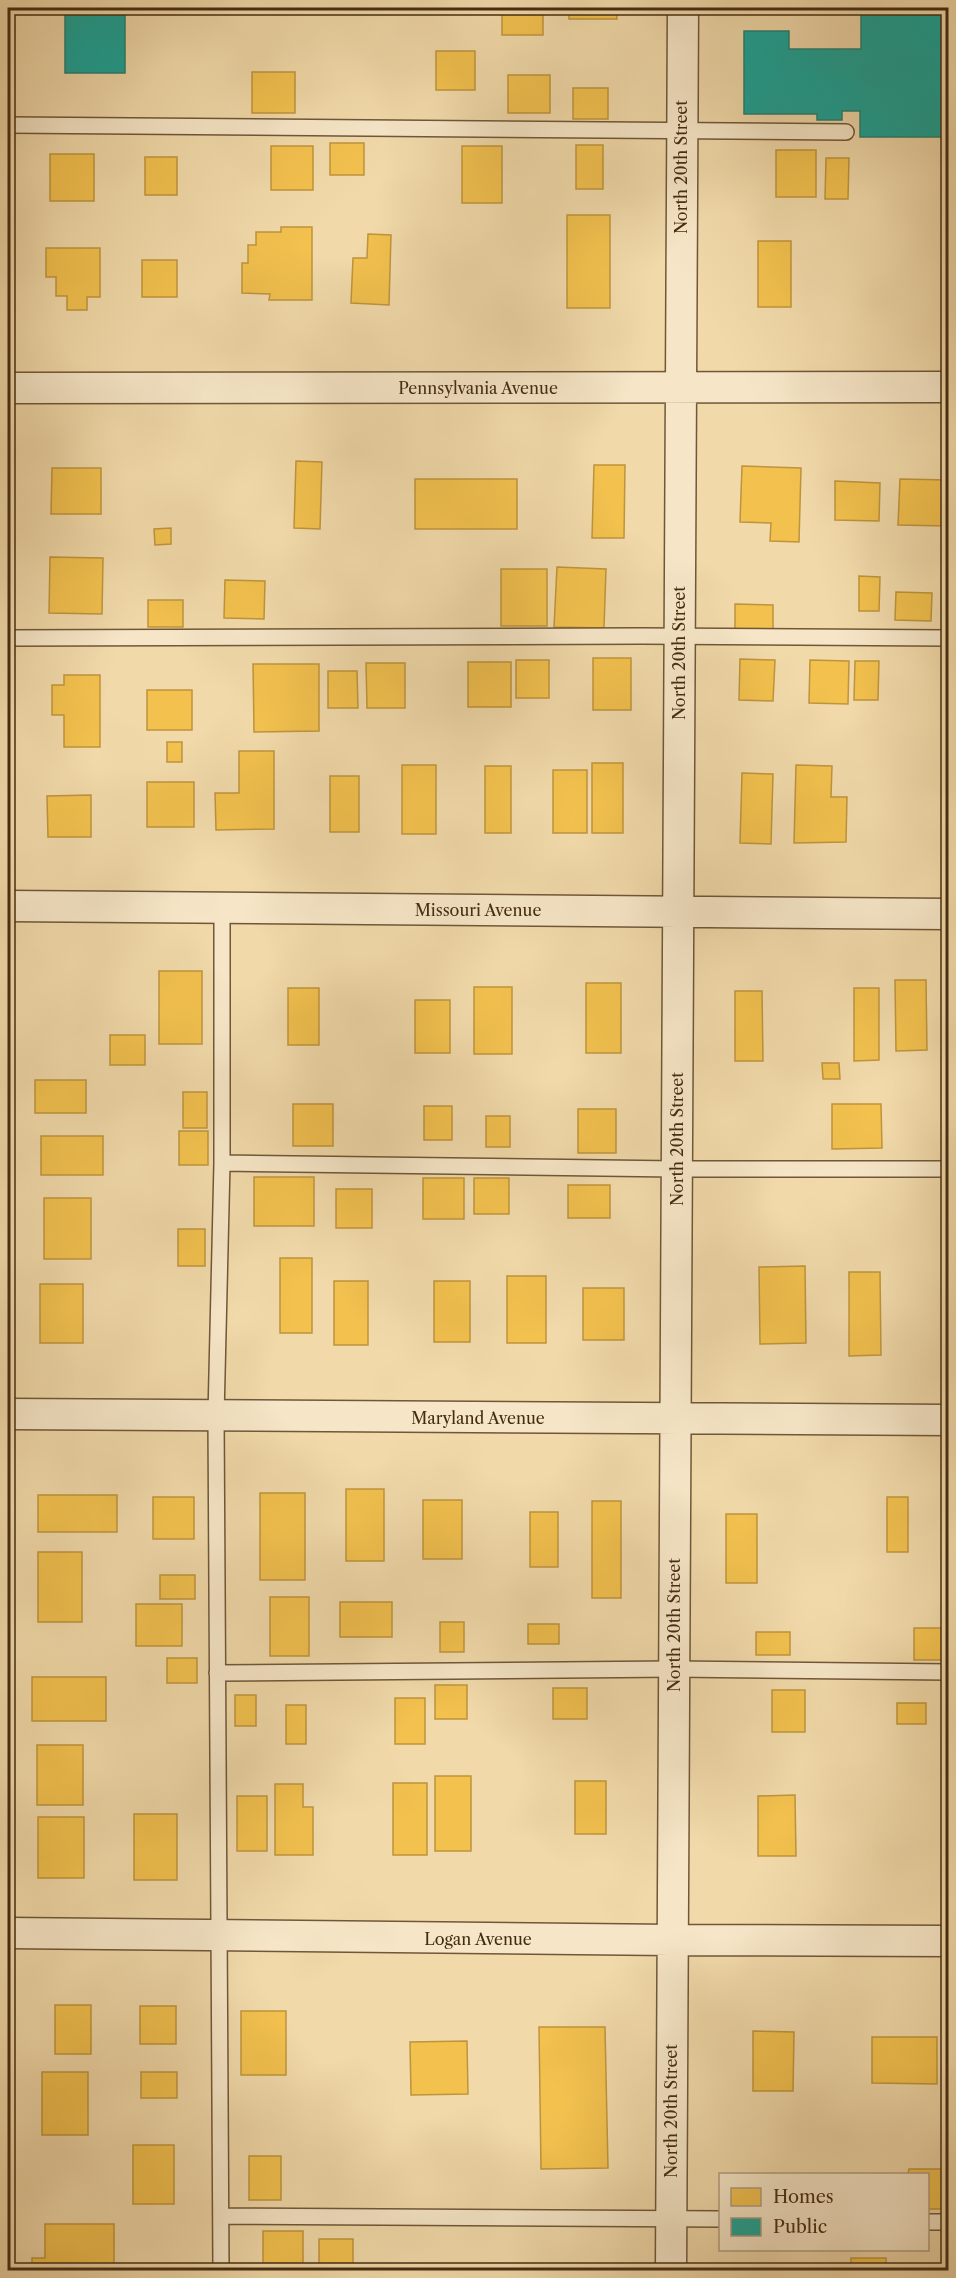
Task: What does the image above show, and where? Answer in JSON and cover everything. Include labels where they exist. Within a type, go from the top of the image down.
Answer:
[{"type":"street","name":"North 20th Street","points":[[671,2271],[671,1940],[679,912],[679,388],[683,8]]},
{"type":"street","name":"Pennsylvania Avenue","points":[[8,388],[948,387]]},
{"type":"street","name":"Missouri Avenue","points":[[8,906],[948,914]]},
{"type":"street","name":"Maryland Avenue","points":[[8,1414],[948,1420]]},
{"type":"street","name":"Logan Avenue","points":[[8,1934],[948,1941]]},
{"type":"lane","points":[[8,125],[846,132]]},
{"type":"lane","points":[[8,638],[679,636],[948,638]]},
{"type":"lane","points":[[221,2271],[216,1416],[222,1163],[222,908]]},
{"type":"lane","points":[[222,1163],[677,1169],[948,1169]]},
{"type":"lane","points":[[218,1673],[674,1669],[948,1672]]},
{"type":"lane","points":[[222,2216],[719,2219]]},
{"type":"lane","points":[[929,2222],[948,2222]]},
{"type":"building: Homes","points":[[502,8],[543,8],[543,35],[502,35]]},
{"type":"building: Homes","points":[[569,8],[616,8],[617,19],[569,19]]},
{"type":"building: Homes","points":[[436,51],[475,51],[475,90],[436,90]]},
{"type":"building: Homes","points":[[252,72],[295,72],[295,113],[252,113]]},
{"type":"building: Homes","points":[[508,75],[550,75],[550,113],[508,113]]},
{"type":"building: Homes","points":[[573,88],[608,88],[608,119],[573,119]]},
{"type":"building: Homes","points":[[330,143],[364,143],[364,175],[330,175]]},
{"type":"building: Homes","points":[[576,145],[603,145],[603,189],[576,189]]},
{"type":"building: Homes","points":[[271,146],[313,146],[313,190],[271,190]]},
{"type":"building: Homes","points":[[462,146],[502,146],[502,203],[462,203]]},
{"type":"building: Homes","points":[[776,150],[816,150],[816,197],[776,197]]},
{"type":"building: Homes","points":[[50,154],[94,154],[94,201],[50,201]]},
{"type":"building: Homes","points":[[145,157],[177,157],[177,195],[145,195]]},
{"type":"building: Homes","points":[[826,158],[849,158],[848,199],[825,199]]},
{"type":"building: Homes","points":[[567,215],[610,215],[610,308],[567,308]]},
{"type":"building: Homes","points":[[281,227],[312,227],[312,300],[269,300],[270,294],[242,293],[242,263],[248,263],[248,245],[256,245],[256,232],[281,232]]},
{"type":"building: Homes","points":[[368,234],[391,235],[389,305],[351,303],[353,258],[367,258]]},
{"type":"building: Homes","points":[[758,241],[791,241],[791,307],[758,307]]},
{"type":"building: Homes","points":[[46,248],[100,248],[100,297],[87,297],[87,310],[67,310],[67,296],[56,296],[56,277],[46,277]]},
{"type":"building: Homes","points":[[142,260],[177,260],[177,297],[142,297]]},
{"type":"building: Homes","points":[[296,461],[322,462],[320,529],[294,528]]},
{"type":"building: Homes","points":[[594,465],[625,465],[624,538],[592,538]]},
{"type":"building: Homes","points":[[742,466],[801,468],[799,542],[770,541],[771,523],[740,522]]},
{"type":"building: Homes","points":[[52,468],[101,468],[101,514],[51,514]]},
{"type":"building: Homes","points":[[415,479],[517,479],[517,529],[415,529]]},
{"type":"building: Homes","points":[[900,479],[948,480],[948,526],[898,525]]},
{"type":"building: Homes","points":[[835,481],[880,483],[879,521],[835,520]]},
{"type":"building: Homes","points":[[171,528],[171,544],[155,545],[154,529]]},
{"type":"building: Homes","points":[[50,557],[103,558],[102,614],[49,613]]},
{"type":"building: Homes","points":[[557,567],[606,569],[604,628],[554,627]]},
{"type":"building: Homes","points":[[501,569],[547,569],[547,626],[501,626]]},
{"type":"building: Homes","points":[[859,576],[880,577],[879,611],[859,611]]},
{"type":"building: Homes","points":[[225,580],[265,581],[264,619],[224,618]]},
{"type":"building: Homes","points":[[896,592],[932,593],[931,621],[895,620]]},
{"type":"building: Homes","points":[[148,600],[183,600],[183,627],[148,627]]},
{"type":"building: Homes","points":[[735,604],[773,605],[773,631],[735,631]]},
{"type":"building: Homes","points":[[593,658],[631,658],[631,710],[593,710]]},
{"type":"building: Homes","points":[[740,659],[775,660],[773,701],[739,700]]},
{"type":"building: Homes","points":[[516,660],[549,660],[549,698],[516,698]]},
{"type":"building: Homes","points":[[810,660],[849,661],[848,704],[809,703]]},
{"type":"building: Homes","points":[[855,661],[879,661],[878,700],[854,700]]},
{"type":"building: Homes","points":[[468,662],[511,662],[511,707],[468,707]]},
{"type":"building: Homes","points":[[366,663],[405,663],[405,708],[367,708]]},
{"type":"building: Homes","points":[[253,664],[319,664],[319,731],[254,732]]},
{"type":"building: Homes","points":[[328,671],[357,671],[358,708],[328,708]]},
{"type":"building: Homes","points":[[64,675],[100,675],[100,747],[64,747],[64,715],[52,715],[52,685],[64,685]]},
{"type":"building: Homes","points":[[147,690],[192,690],[192,730],[147,730]]},
{"type":"building: Homes","points":[[167,742],[182,742],[182,762],[167,762]]},
{"type":"building: Homes","points":[[239,751],[274,751],[274,829],[216,830],[215,793],[239,793]]},
{"type":"building: Homes","points":[[592,763],[623,763],[623,833],[592,833]]},
{"type":"building: Homes","points":[[402,765],[436,765],[436,834],[402,834]]},
{"type":"building: Homes","points":[[796,765],[832,766],[831,797],[847,797],[846,842],[794,843]]},
{"type":"building: Homes","points":[[485,766],[511,766],[511,833],[485,833]]},
{"type":"building: Homes","points":[[553,770],[587,770],[587,833],[553,833]]},
{"type":"building: Homes","points":[[742,773],[773,774],[771,844],[740,843]]},
{"type":"building: Homes","points":[[330,776],[359,776],[359,832],[330,832]]},
{"type":"building: Homes","points":[[147,782],[194,782],[194,827],[147,827]]},
{"type":"building: Homes","points":[[91,795],[91,837],[48,837],[47,796]]},
{"type":"building: Homes","points":[[159,971],[202,971],[202,1044],[159,1044]]},
{"type":"building: Homes","points":[[895,980],[926,980],[927,1050],[896,1051]]},
{"type":"building: Homes","points":[[586,983],[621,983],[621,1053],[586,1053]]},
{"type":"building: Homes","points":[[474,987],[512,987],[512,1054],[474,1054]]},
{"type":"building: Homes","points":[[288,988],[319,988],[319,1045],[288,1045]]},
{"type":"building: Homes","points":[[854,988],[879,988],[879,1060],[854,1061]]},
{"type":"building: Homes","points":[[735,991],[762,991],[763,1061],[735,1061]]},
{"type":"building: Homes","points":[[415,1000],[450,1000],[450,1053],[415,1053]]},
{"type":"building: Homes","points":[[110,1035],[145,1035],[145,1065],[110,1065]]},
{"type":"building: Homes","points":[[822,1063],[839,1063],[840,1079],[823,1079]]},
{"type":"building: Homes","points":[[35,1080],[86,1080],[86,1113],[35,1113]]},
{"type":"building: Homes","points":[[183,1092],[207,1092],[207,1128],[183,1128]]},
{"type":"building: Homes","points":[[293,1104],[333,1104],[333,1146],[293,1146]]},
{"type":"building: Homes","points":[[832,1104],[881,1104],[882,1148],[832,1149]]},
{"type":"building: Homes","points":[[424,1106],[452,1106],[452,1140],[424,1140]]},
{"type":"building: Homes","points":[[578,1109],[616,1109],[616,1153],[578,1153]]},
{"type":"building: Homes","points":[[486,1116],[510,1116],[510,1147],[486,1147]]},
{"type":"building: Homes","points":[[179,1131],[208,1131],[208,1165],[179,1165]]},
{"type":"building: Homes","points":[[41,1136],[103,1136],[103,1175],[41,1175]]},
{"type":"building: Homes","points":[[254,1177],[314,1177],[314,1226],[254,1226]]},
{"type":"building: Homes","points":[[423,1178],[464,1178],[464,1219],[423,1219]]},
{"type":"building: Homes","points":[[474,1178],[509,1178],[509,1214],[474,1214]]},
{"type":"building: Homes","points":[[568,1185],[610,1185],[610,1218],[568,1218]]},
{"type":"building: Homes","points":[[336,1189],[372,1189],[372,1228],[336,1228]]},
{"type":"building: Homes","points":[[44,1198],[91,1198],[91,1259],[44,1259]]},
{"type":"building: Homes","points":[[178,1229],[205,1229],[205,1266],[178,1266]]},
{"type":"building: Homes","points":[[280,1258],[312,1258],[312,1333],[280,1333]]},
{"type":"building: Homes","points":[[805,1266],[806,1343],[760,1344],[759,1267]]},
{"type":"building: Homes","points":[[849,1272],[880,1272],[881,1355],[849,1356]]},
{"type":"building: Homes","points":[[507,1276],[546,1276],[546,1343],[507,1343]]},
{"type":"building: Homes","points":[[334,1281],[368,1281],[368,1345],[334,1345]]},
{"type":"building: Homes","points":[[434,1281],[470,1281],[470,1342],[434,1342]]},
{"type":"building: Homes","points":[[40,1284],[83,1284],[83,1343],[40,1343]]},
{"type":"building: Homes","points":[[583,1288],[624,1288],[624,1340],[583,1340]]},
{"type":"building: Homes","points":[[346,1489],[384,1489],[384,1561],[346,1561]]},
{"type":"building: Homes","points":[[260,1493],[305,1493],[305,1580],[260,1580]]},
{"type":"building: Homes","points":[[38,1495],[117,1495],[117,1532],[38,1532]]},
{"type":"building: Homes","points":[[153,1497],[194,1497],[194,1539],[153,1539]]},
{"type":"building: Homes","points":[[887,1497],[908,1497],[908,1552],[887,1552]]},
{"type":"building: Homes","points":[[423,1500],[462,1500],[462,1559],[423,1559]]},
{"type":"building: Homes","points":[[592,1501],[621,1501],[621,1598],[592,1598]]},
{"type":"building: Homes","points":[[530,1512],[558,1512],[558,1567],[530,1567]]},
{"type":"building: Homes","points":[[726,1514],[757,1514],[757,1583],[726,1583]]},
{"type":"building: Homes","points":[[38,1552],[82,1552],[82,1622],[38,1622]]},
{"type":"building: Homes","points":[[160,1575],[195,1575],[195,1599],[160,1599]]},
{"type":"building: Homes","points":[[270,1597],[309,1597],[309,1656],[270,1656]]},
{"type":"building: Homes","points":[[340,1602],[392,1602],[392,1637],[340,1637]]},
{"type":"building: Homes","points":[[136,1604],[182,1604],[182,1646],[136,1646]]},
{"type":"building: Homes","points":[[440,1622],[464,1622],[464,1652],[440,1652]]},
{"type":"building: Homes","points":[[528,1624],[559,1624],[559,1644],[528,1644]]},
{"type":"building: Homes","points":[[914,1628],[948,1628],[948,1660],[914,1660]]},
{"type":"building: Homes","points":[[756,1632],[790,1632],[790,1655],[756,1655]]},
{"type":"building: Homes","points":[[167,1658],[197,1658],[197,1683],[167,1683]]},
{"type":"building: Homes","points":[[32,1677],[106,1677],[106,1721],[32,1721]]},
{"type":"building: Homes","points":[[435,1685],[467,1685],[467,1719],[435,1719]]},
{"type":"building: Homes","points":[[553,1688],[587,1688],[587,1719],[553,1719]]},
{"type":"building: Homes","points":[[772,1690],[805,1690],[805,1732],[772,1732]]},
{"type":"building: Homes","points":[[235,1695],[256,1695],[256,1726],[235,1726]]},
{"type":"building: Homes","points":[[395,1698],[425,1698],[425,1744],[395,1744]]},
{"type":"building: Homes","points":[[897,1703],[926,1703],[926,1724],[897,1724]]},
{"type":"building: Homes","points":[[286,1705],[306,1705],[306,1744],[286,1744]]},
{"type":"building: Homes","points":[[37,1745],[83,1745],[83,1805],[37,1805]]},
{"type":"building: Homes","points":[[435,1776],[471,1776],[471,1851],[435,1851]]},
{"type":"building: Homes","points":[[575,1781],[606,1781],[606,1834],[575,1834]]},
{"type":"building: Homes","points":[[393,1783],[427,1783],[427,1855],[393,1855]]},
{"type":"building: Homes","points":[[275,1784],[303,1784],[303,1807],[313,1807],[313,1855],[275,1855]]},
{"type":"building: Homes","points":[[795,1795],[796,1856],[758,1856],[758,1796]]},
{"type":"building: Homes","points":[[237,1796],[267,1796],[267,1851],[237,1851]]},
{"type":"building: Homes","points":[[134,1814],[177,1814],[177,1880],[134,1880]]},
{"type":"building: Homes","points":[[38,1817],[84,1817],[84,1878],[38,1878]]},
{"type":"building: Homes","points":[[55,2005],[91,2005],[91,2054],[55,2054]]},
{"type":"building: Homes","points":[[140,2006],[176,2006],[176,2044],[140,2044]]},
{"type":"building: Homes","points":[[241,2011],[286,2011],[286,2075],[241,2075]]},
{"type":"building: Homes","points":[[539,2027],[605,2027],[608,2168],[541,2169]]},
{"type":"building: Homes","points":[[753,2031],[794,2032],[793,2091],[753,2091]]},
{"type":"building: Homes","points":[[872,2037],[937,2037],[937,2084],[872,2083]]},
{"type":"building: Homes","points":[[467,2041],[468,2094],[411,2095],[410,2042]]},
{"type":"building: Homes","points":[[42,2072],[88,2072],[88,2135],[42,2135]]},
{"type":"building: Homes","points":[[141,2072],[177,2072],[177,2098],[141,2098]]},
{"type":"building: Homes","points":[[133,2145],[174,2145],[174,2204],[133,2204]]},
{"type":"building: Homes","points":[[249,2156],[281,2156],[281,2200],[249,2200]]},
{"type":"building: Homes","points":[[909,2169],[948,2169],[947,2209],[929,2209],[929,2173],[908,2173]]},
{"type":"building: Homes","points":[[45,2224],[114,2224],[114,2266],[75,2266],[75,2270],[32,2270],[32,2258],[45,2258]]},
{"type":"building: Homes","points":[[263,2231],[303,2231],[303,2270],[263,2270]]},
{"type":"building: Homes","points":[[319,2239],[353,2239],[353,2265],[319,2265]]},
{"type":"building: Homes","points":[[851,2258],[886,2258],[886,2270],[851,2270]]},
{"type":"building: Public","points":[[65,8],[125,8],[125,73],[65,73]]},
{"type":"building: Public","points":[[861,8],[944,8],[944,50],[948,50],[948,120],[945,120],[945,137],[860,137],[860,111],[842,111],[842,120],[817,120],[817,114],[744,114],[744,31],[789,31],[789,49],[861,49]]}]
